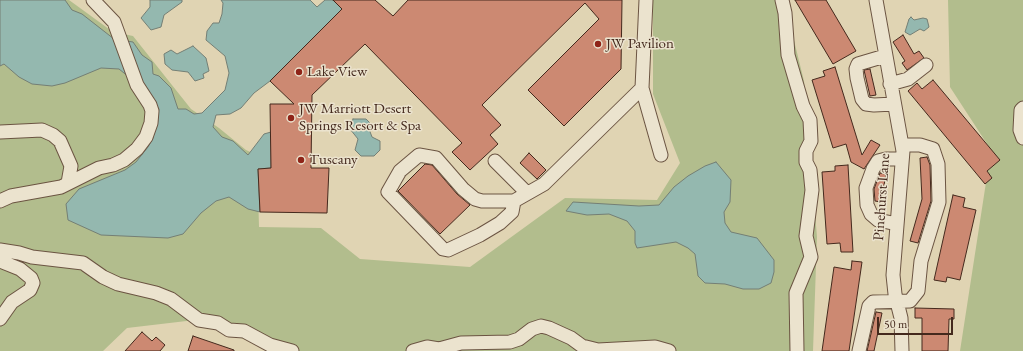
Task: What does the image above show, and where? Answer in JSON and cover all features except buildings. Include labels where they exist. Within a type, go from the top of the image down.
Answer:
[{"type":"street","points":[[0,201],[11,196],[61,187],[98,168],[113,165],[124,160],[138,149],[146,137],[152,110],[136,84],[118,31],[110,17],[93,0]]},
{"type":"street","points":[[646,0],[642,88],[661,155]]},
{"type":"street","points":[[782,0],[785,13],[788,55],[803,106],[810,120],[811,141],[806,151],[806,162],[810,170],[812,190],[806,236],[811,257],[796,293],[797,351]]},
{"type":"street","name":"Pinehurst Lane","points":[[876,0],[902,145],[893,275],[901,318],[902,351]]},
{"type":"street","points":[[885,56],[858,64],[856,69],[857,78],[862,100],[866,104],[894,104]]},
{"type":"street","points":[[890,84],[908,79],[926,65]]},
{"type":"street","points":[[514,201],[512,212],[500,223],[480,235],[448,250],[443,249],[388,192],[400,171],[419,155],[426,155],[436,158],[463,189],[475,199],[492,202],[514,201],[544,184],[642,88]]},
{"type":"street","points":[[1023,108],[1021,110],[1020,130],[1023,138]]},
{"type":"street","points":[[0,132],[42,130],[53,135],[60,141],[71,166],[68,183]]},
{"type":"street","points":[[859,351],[869,306],[873,302],[910,301],[918,292],[921,261],[939,202],[940,193],[938,164],[933,149],[920,145],[902,145]]},
{"type":"street","points":[[897,224],[878,220],[871,214],[867,205],[866,188],[873,169],[878,161],[886,159],[902,159]]},
{"type":"street","points":[[495,160],[527,193]]},
{"type":"street","points":[[0,250],[32,257],[83,263],[103,277],[118,284],[156,292],[171,299],[199,320],[218,323],[229,330],[244,331],[270,345],[292,351]]},
{"type":"street","points":[[0,261],[20,268],[31,278],[33,283],[30,290],[12,302],[0,319]]},
{"type":"street","points":[[412,351],[427,347],[439,349],[461,343],[510,342],[519,339],[532,329],[540,326],[549,328],[571,338],[582,346],[598,350],[655,347],[667,349],[669,351]]},
{"type":"green space","points":[[0,0],[69,0],[113,32],[133,36],[191,109],[219,128],[246,150],[257,155],[259,227],[321,228],[360,259],[470,267],[565,198],[657,200],[680,163],[653,94],[653,0],[784,0],[804,81],[817,237],[813,351],[274,351],[195,320],[127,328],[103,351],[0,351]]},
{"type":"green space","points":[[948,0],[1023,0],[1023,351],[960,351],[991,150],[950,87]]},
{"type":"water","points":[[0,0],[65,0],[72,10],[82,14],[114,39],[133,42],[142,55],[152,62],[153,74],[159,76],[171,88],[178,109],[186,109],[194,114],[202,113],[225,90],[229,73],[225,56],[206,40],[207,31],[213,23],[219,23],[223,3],[221,0],[310,0],[317,7],[325,0],[333,0],[342,9],[270,81],[254,93],[241,108],[230,114],[216,115],[213,127],[222,137],[233,141],[248,155],[264,134],[271,132],[271,168],[258,169],[260,212],[248,209],[229,197],[216,201],[201,213],[183,234],[168,238],[101,235],[68,220],[66,204],[79,189],[125,170],[136,162],[153,138],[159,109],[144,89],[119,69],[101,68],[65,83],[52,86],[32,84],[19,77],[4,64],[0,66]]},
{"type":"water","points":[[150,0],[182,0],[182,2],[164,15],[161,27],[151,30],[141,18],[150,7]]},
{"type":"water","points":[[911,17],[914,20],[923,18],[927,19],[929,27],[924,31],[920,29],[910,35],[905,32]]},
{"type":"water","points":[[193,46],[206,58],[209,71],[203,74],[204,78],[195,81],[188,72],[172,70],[165,64],[164,54],[171,50],[177,54]]},
{"type":"water","points":[[353,119],[366,119],[372,125],[369,129],[372,137],[380,141],[380,150],[374,156],[361,156],[355,150],[358,139],[350,129]]},
{"type":"water","points":[[716,162],[731,180],[730,202],[724,212],[725,223],[731,232],[757,238],[774,260],[774,272],[771,283],[759,289],[743,289],[725,284],[705,283],[698,276],[695,254],[688,248],[676,242],[637,248],[635,243],[635,231],[627,221],[609,214],[587,215],[566,211],[573,202],[639,206],[659,205],[674,187],[688,176],[705,166]]},
{"type":"place","name":"JW Pavilion","points":[[598,44]]},
{"type":"place","name":"Lake View","points":[[299,72]]},
{"type":"place","name":"JW Marriott Desert Springs Resort & Spa","points":[[291,118]]},
{"type":"place","name":"Tuscany","points":[[301,160]]}]
